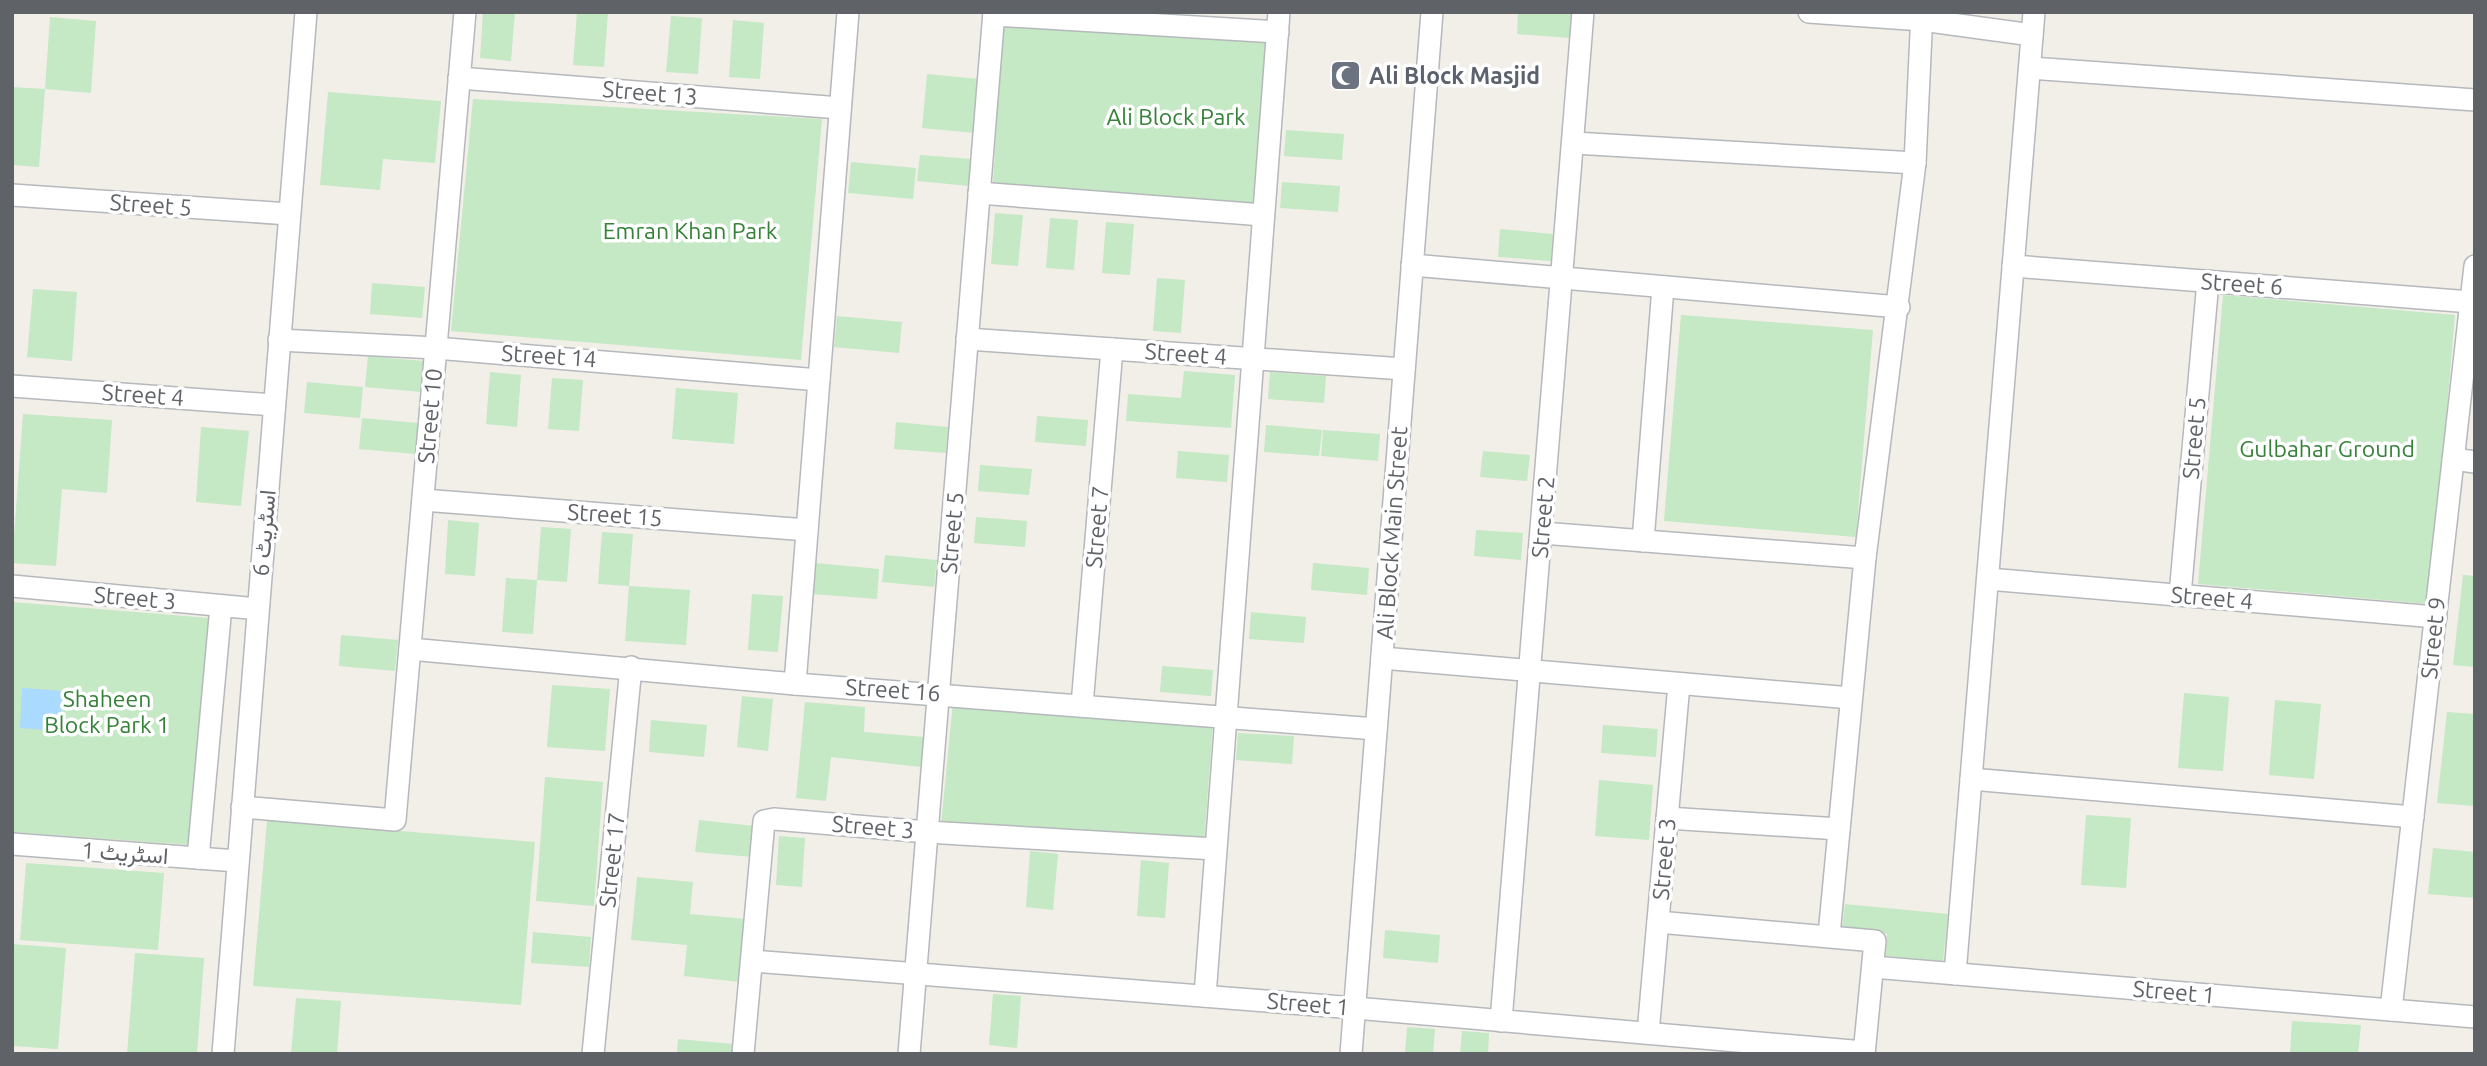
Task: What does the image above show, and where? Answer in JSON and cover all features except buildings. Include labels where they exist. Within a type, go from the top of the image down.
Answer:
[{"type":"street","name":"اسٹریٹ 6","points":[[223,1054],[306,12]]},
{"type":"street","name":"Street 10","points":[[242,807],[395,820],[465,12]]},
{"type":"street","points":[[795,684],[848,12]]},
{"type":"street","name":"Ali Block Main Street","points":[[1351,1054],[1432,12]]},
{"type":"street","name":"Street 2","points":[[1502,1021],[1583,12]]},
{"type":"street","points":[[1809,12],[1922,16],[2032,35]]},
{"type":"street","points":[[1955,974],[2034,12]]},
{"type":"street","name":"Street 5","points":[[909,1054],[994,14]]},
{"type":"street","points":[[994,14],[1278,22],[1205,996]]},
{"type":"street","points":[[1829,935],[1865,558],[1899,307],[1915,163],[1922,16]]},
{"type":"street","points":[[2030,68],[2475,100]]},
{"type":"street","name":"Street 13","points":[[459,78],[840,108]]},
{"type":"street","points":[[1574,143],[1915,163]]},
{"type":"street","points":[[979,193],[1263,215]]},
{"type":"street","name":"Street 5","points":[[12,195],[289,214]]},
{"type":"street","points":[[1412,265],[1899,307]]},
{"type":"street","name":"Street 6","points":[[2013,266],[2471,302]]},
{"type":"street","name":"Street 9","points":[[2391,1010],[2475,266]]},
{"type":"street","name":"Street 5","points":[[2180,596],[2208,281]]},
{"type":"street","points":[[1643,541],[1663,287]]},
{"type":"street","name":"Street 4","points":[[967,339],[1404,369]]},
{"type":"street","name":"Street 14","points":[[279,340],[436,348],[819,380]]},
{"type":"street","name":"Street 7","points":[[1082,705],[1112,349]]},
{"type":"street","name":"Street 4","points":[[12,386],[274,405]]},
{"type":"street","points":[[2453,460],[2475,462]]},
{"type":"street","name":"Street 15","points":[[423,500],[807,530]]},
{"type":"street","points":[[1542,533],[1865,558]]},
{"type":"street","name":"Street 4","points":[[1988,579],[2435,617]]},
{"type":"street","name":"Street 3","points":[[12,586],[258,609]]},
{"type":"street","points":[[198,858],[221,606]]},
{"type":"street","name":"Street 16","points":[[410,649],[795,684],[1376,729]]},
{"type":"street","points":[[1382,658],[1852,698]]},
{"type":"street","name":"Street 17","points":[[593,1054],[631,667]]},
{"type":"street","name":"Street 3","points":[[1648,1033],[1679,684]]},
{"type":"street","points":[[211,721],[248,725]]},
{"type":"street","points":[[1971,779],[2413,817]]},
{"type":"street","points":[[1667,817],[1839,829]]},
{"type":"street","name":"Street 3","points":[[743,1054],[764,821],[774,818],[927,832],[1215,849]]},
{"type":"street","name":"اسٹریٹ 1","points":[[12,844],[237,861]]},
{"type":"street","points":[[1658,922],[1875,941],[1864,1053]]},
{"type":"street","name":"Street 1","points":[[752,961],[1354,1008],[1864,1053]]},
{"type":"street","name":"Street 1","points":[[1873,967],[2475,1017]]},
{"type":"green space","points":[[483,12],[515,12],[511,61],[480,58]]},
{"type":"green space","points":[[577,12],[608,12],[604,67],[573,65]]},
{"type":"green space","points":[[1518,12],[1573,12],[1570,38],[1517,34]]},
{"type":"green space","points":[[671,16],[702,18],[698,74],[666,72]]},
{"type":"green space","points":[[50,17],[96,21],[91,93],[45,89]]},
{"type":"green space","points":[[733,20],[764,23],[760,79],[729,77]]},
{"type":"green space","name":"Ali Block Park","points":[[1003,23],[1269,41],[1253,207],[993,183]]},
{"type":"green space","points":[[927,74],[979,79],[974,133],[922,128]]},
{"type":"green space","points":[[12,87],[45,89],[39,167],[12,165]]},
{"type":"green space","points":[[328,92],[441,101],[435,163],[383,159],[380,190],[320,185]]},
{"type":"green space","name":"Emran Khan Park","points":[[473,99],[822,119],[801,360],[451,331]]},
{"type":"green space","points":[[1286,130],[1344,134],[1342,160],[1284,156]]},
{"type":"green space","points":[[920,155],[972,159],[969,186],[917,181]]},
{"type":"green space","points":[[851,162],[916,168],[913,199],[848,193]]},
{"type":"green space","points":[[1282,182],[1340,186],[1338,212],[1280,208]]},
{"type":"green space","points":[[995,213],[1023,215],[1018,266],[991,264]]},
{"type":"green space","points":[[1050,218],[1078,220],[1074,270],[1046,268]]},
{"type":"green space","points":[[1106,222],[1134,224],[1130,275],[1102,273]]},
{"type":"green space","points":[[1500,229],[1553,234],[1551,261],[1498,257]]},
{"type":"green space","points":[[1157,278],[1185,280],[1181,333],[1153,331]]},
{"type":"green space","points":[[372,283],[425,287],[422,318],[370,314]]},
{"type":"green space","points":[[33,289],[77,292],[72,361],[27,357]]},
{"type":"green space","name":"Gulbahar Ground","points":[[2223,295],[2455,315],[2430,604],[2198,584]]},
{"type":"green space","points":[[1681,315],[1873,330],[1856,537],[1664,521]]},
{"type":"green space","points":[[837,316],[902,322],[899,353],[834,347]]},
{"type":"green space","points":[[368,356],[423,361],[421,392],[365,387]]},
{"type":"green space","points":[[1184,371],[1235,375],[1231,428],[1126,421],[1128,394],[1181,398]]},
{"type":"green space","points":[[490,372],[521,375],[517,427],[486,424]]},
{"type":"green space","points":[[1270,372],[1326,376],[1324,403],[1268,399]]},
{"type":"green space","points":[[552,378],[583,380],[579,431],[548,429]]},
{"type":"green space","points":[[307,382],[363,387],[360,418],[304,413]]},
{"type":"green space","points":[[676,388],[738,393],[734,444],[672,439]]},
{"type":"green space","points":[[23,414],[112,420],[107,493],[62,489],[56,566],[12,563]]},
{"type":"green space","points":[[1037,416],[1088,420],[1086,446],[1035,442]]},
{"type":"green space","points":[[362,418],[418,423],[415,454],[359,449]]},
{"type":"green space","points":[[896,422],[948,427],[946,453],[894,449]]},
{"type":"green space","points":[[1266,425],[1322,430],[1319,456],[1264,452]]},
{"type":"green space","points":[[201,427],[249,431],[241,506],[196,502]]},
{"type":"green space","points":[[1323,430],[1380,434],[1378,461],[1321,456]]},
{"type":"green space","points":[[1178,451],[1229,455],[1227,482],[1176,478]]},
{"type":"green space","points":[[1483,451],[1530,455],[1527,481],[1480,477]]},
{"type":"green space","points":[[980,465],[1032,469],[1029,495],[978,491]]},
{"type":"green space","points":[[976,517],[1027,521],[1025,547],[974,543]]},
{"type":"green space","points":[[448,520],[479,523],[475,576],[445,574]]},
{"type":"green space","points":[[541,527],[571,529],[567,582],[537,580]]},
{"type":"green space","points":[[1476,530],[1523,533],[1521,560],[1474,556]]},
{"type":"green space","points":[[602,532],[633,534],[629,586],[598,584]]},
{"type":"green space","points":[[885,555],[937,560],[934,587],[882,582]]},
{"type":"green space","points":[[815,563],[879,569],[877,599],[812,594]]},
{"type":"green space","points":[[1313,563],[1369,568],[1367,595],[1311,590]]},
{"type":"green space","points":[[2463,575],[2475,576],[2475,667],[2453,665]]},
{"type":"green space","points":[[506,578],[537,580],[533,634],[502,632]]},
{"type":"green space","points":[[629,586],[690,590],[686,645],[625,641]]},
{"type":"green space","points":[[752,594],[783,596],[778,652],[748,650]]},
{"type":"green space","name":"Shaheen Block Park 1","points":[[12,602],[209,618],[192,845],[12,832]]},
{"type":"green space","points":[[1251,612],[1306,617],[1304,643],[1249,639]]},
{"type":"green space","points":[[341,635],[398,640],[395,671],[339,666]]},
{"type":"green space","points":[[1162,666],[1213,670],[1211,696],[1160,692]]},
{"type":"green space","points":[[552,685],[610,689],[605,751],[547,747]]},
{"type":"green space","points":[[2184,693],[2229,697],[2223,771],[2178,768]]},
{"type":"green space","points":[[742,696],[773,699],[768,751],[737,747]]},
{"type":"green space","points":[[2275,700],[2321,704],[2314,779],[2269,775]]},
{"type":"green space","points":[[805,702],[865,707],[864,732],[924,737],[921,767],[831,757],[826,801],[796,798]]},
{"type":"green space","points":[[953,702],[1213,724],[1204,842],[941,825]]},
{"type":"green space","points":[[2447,712],[2475,714],[2475,806],[2437,803]]},
{"type":"green space","points":[[651,720],[707,725],[704,757],[649,752]]},
{"type":"green space","points":[[1603,725],[1658,729],[1656,757],[1601,753]]},
{"type":"green space","points":[[1238,733],[1294,736],[1292,764],[1236,760]]},
{"type":"green space","points":[[545,777],[603,782],[594,906],[536,901]]},
{"type":"green space","points":[[1599,780],[1653,785],[1649,840],[1595,836]]},
{"type":"green space","points":[[2086,815],[2131,818],[2126,888],[2081,885]]},
{"type":"green space","points":[[267,820],[535,842],[521,1005],[253,986]]},
{"type":"green space","points":[[699,820],[755,826],[752,857],[695,852]]},
{"type":"green space","points":[[779,836],[805,838],[802,887],[776,885]]},
{"type":"green space","points":[[2433,848],[2475,852],[2475,898],[2428,894]]},
{"type":"green space","points":[[1030,851],[1058,854],[1053,910],[1026,907]]},
{"type":"green space","points":[[1141,860],[1169,863],[1165,918],[1137,916]]},
{"type":"green space","points":[[26,863],[164,873],[158,950],[20,940]]},
{"type":"green space","points":[[637,877],[693,882],[690,914],[746,919],[740,982],[684,976],[687,945],[631,940]]},
{"type":"green space","points":[[1845,904],[1948,914],[1943,961],[1886,956],[1887,934],[1842,929]]},
{"type":"green space","points":[[1385,930],[1440,935],[1438,963],[1383,958]]},
{"type":"green space","points":[[533,932],[591,937],[589,967],[531,963]]},
{"type":"green space","points":[[12,944],[66,948],[58,1049],[12,1046]]},
{"type":"green space","points":[[135,953],[204,958],[197,1054],[127,1054]]},
{"type":"green space","points":[[993,994],[1021,996],[1017,1048],[989,1045]]},
{"type":"green space","points":[[296,998],[341,1001],[337,1054],[291,1054]]},
{"type":"green space","points":[[2292,1021],[2361,1025],[2358,1054],[2290,1054]]},
{"type":"green space","points":[[1407,1027],[1435,1029],[1433,1054],[1405,1054]]},
{"type":"green space","points":[[1462,1031],[1489,1033],[1488,1054],[1460,1054]]},
{"type":"green space","points":[[678,1039],[734,1044],[733,1054],[677,1054]]},
{"type":"water","points":[[22,688],[63,691],[60,731],[20,728]]},
{"type":"place","name":"Ali Block Masjid","points":[[1346,76]]}]
